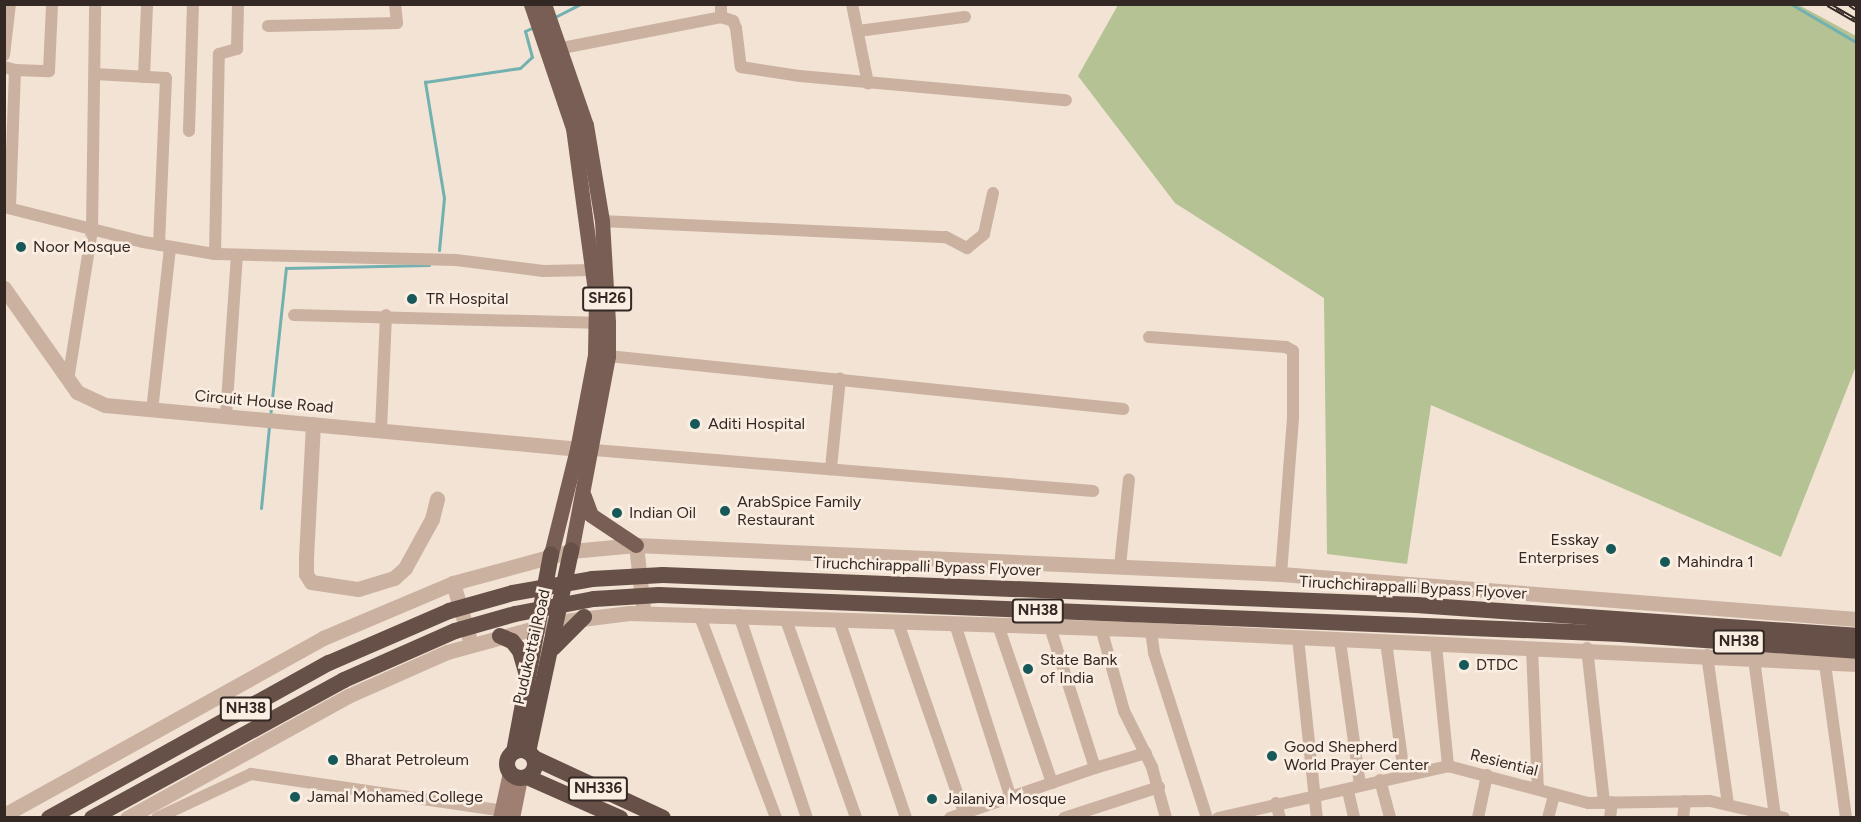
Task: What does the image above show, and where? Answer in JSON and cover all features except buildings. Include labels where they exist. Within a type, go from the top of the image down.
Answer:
[{"type":"highway","name":"Pudukottai Road","points":[[529,716],[550,651],[571,551]]},
{"type":"highway","name":"Pudukottai Road","points":[[525,754],[508,763],[519,775],[533,771],[525,754],[529,716],[529,683],[550,554]]},
{"type":"highway","name":"Tiruchchirappalli Bypass Flyover","points":[[49,818],[329,663],[449,611],[513,594],[592,579],[663,575],[1416,605],[1857,636]]},
{"type":"highway","name":"NH38","points":[[92,818],[344,680],[455,631],[515,614],[594,599],[659,595],[1621,634],[1857,651]]},
{"type":"highway","points":[[550,651],[584,617]]},
{"type":"highway","points":[[500,636],[512,641],[520,651],[529,683]]},
{"type":"highway","name":"NH336","points":[[525,754],[663,818]]},
{"type":"highway","name":"NH336","points":[[519,775],[620,818]]},
{"type":"main road","name":"SH26","points":[[531,4],[554,45],[586,125],[602,221],[602,322],[595,355],[585,449],[584,496],[571,551]]},
{"type":"main road","name":"SH26","points":[[544,4],[573,128],[608,356],[585,449],[550,554]]},
{"type":"main road","points":[[584,496],[591,515],[636,545]]},
{"type":"main road","points":[[506,814],[519,775]]},
{"type":"street","points":[[4,55],[10,4]]},
{"type":"street","points":[[52,4],[49,71],[10,69],[7,208],[92,230],[215,254],[456,260],[543,271],[593,270]]},
{"type":"street","points":[[68,380],[92,230],[95,4]]},
{"type":"street","points":[[144,76],[147,4]]},
{"type":"street","points":[[189,131],[193,4]]},
{"type":"street","points":[[215,254],[219,54],[237,49],[238,4]]},
{"type":"street","points":[[268,26],[397,23],[395,4]]},
{"type":"street","points":[[852,4],[868,83]]},
{"type":"street","points":[[554,45],[721,11],[733,21],[736,28],[741,67],[868,83],[1066,100]]},
{"type":"street","points":[[858,31],[965,17]]},
{"type":"street","points":[[94,74],[166,78],[165,246],[152,411]]},
{"type":"street","points":[[602,221],[946,237],[967,248],[984,234],[993,193]]},
{"type":"street","points":[[226,416],[237,256]]},
{"type":"street","name":"Circuit House Road","points":[[4,288],[68,380],[88,400],[152,411],[585,449]]},
{"type":"street","points":[[294,315],[386,315],[602,322]]},
{"type":"street","points":[[381,430],[386,315]]},
{"type":"street","points":[[1149,337],[1286,347],[1293,351],[1293,418],[1281,574]]},
{"type":"street","points":[[608,356],[840,378],[1123,409]]},
{"type":"street","points":[[831,468],[840,378]]},
{"type":"street","points":[[314,424],[306,566],[311,582],[358,589],[394,578],[405,568],[432,519],[437,499]]},
{"type":"street","points":[[585,449],[1093,491]]},
{"type":"street","points":[[1120,566],[1129,479]]},
{"type":"street","points":[[4,815],[323,638],[453,583],[550,554],[571,551],[636,545],[1281,574],[1857,619]]},
{"type":"street","points":[[636,545],[644,613]]},
{"type":"street","points":[[453,583],[471,643]]},
{"type":"street","points":[[127,818],[348,696],[471,643],[584,617],[644,613],[699,614],[898,623],[1101,628],[1436,645],[1587,648],[1825,664],[1857,664]]},
{"type":"street","points":[[699,614],[776,818]]},
{"type":"street","points":[[739,615],[807,818]]},
{"type":"street","points":[[785,617],[856,818]]},
{"type":"street","points":[[839,620],[906,818]]},
{"type":"street","points":[[898,623],[964,812]]},
{"type":"street","points":[[955,624],[1011,798]]},
{"type":"street","points":[[998,625],[1052,783]]},
{"type":"street","points":[[1050,627],[1095,768]]},
{"type":"street","points":[[1101,628],[1124,711],[1146,753],[1159,787],[1166,818]]},
{"type":"street","points":[[1151,631],[1154,653],[1207,818]]},
{"type":"street","points":[[1298,638],[1313,798],[1317,818]]},
{"type":"street","points":[[1340,641],[1360,786]]},
{"type":"street","points":[[1386,642],[1404,774]]},
{"type":"street","points":[[1436,645],[1448,766]]},
{"type":"street","points":[[1532,648],[1538,789]]},
{"type":"street","points":[[1587,648],[1610,818]]},
{"type":"street","points":[[1707,655],[1728,805]]},
{"type":"street","points":[[1754,659],[1779,817]]},
{"type":"street","points":[[1825,664],[1846,818]]},
{"type":"street","points":[[950,818],[1095,768],[1146,753]]},
{"type":"street","name":"Resiential","points":[[1218,818],[1242,814],[1276,803],[1348,791],[1404,774],[1448,766],[1554,795],[1608,803],[1685,801],[1728,805],[1751,814],[1779,817]]},
{"type":"street","points":[[157,818],[251,774],[506,814]]},
{"type":"street","points":[[1479,818],[1487,776]]},
{"type":"street","points":[[1380,780],[1390,818]]},
{"type":"street","points":[[1064,818],[1159,787]]},
{"type":"street","points":[[1348,791],[1354,818]]},
{"type":"street","points":[[1548,818],[1554,795]]},
{"type":"street","points":[[1683,818],[1685,801]]},
{"type":"street","points":[[1276,803],[1280,818]]},
{"type":"green space","points":[[1118,5],[1799,5],[1856,36],[1856,366],[1781,557],[1431,405],[1407,564],[1327,554],[1324,298],[1175,203],[1078,76]]},
{"type":"waterway","points":[[553,18],[581,4]]},
{"type":"waterway","points":[[1791,4],[1856,42]]},
{"type":"waterway","points":[[439,250],[444,198],[425,82],[520,68],[532,57],[525,31],[534,27]]},
{"type":"waterway","points":[[270,417],[286,268],[429,265]]},
{"type":"waterway","points":[[261,508],[269,427]]},
{"type":"railway","points":[[1828,4],[1856,20]]},
{"type":"railway","points":[[1850,4],[1856,8]]},
{"type":"place","name":"Noor Mosque","points":[[21,247]]},
{"type":"place","name":"TR Hospital","points":[[412,299]]},
{"type":"place","name":"Aditi Hospital","points":[[695,424]]},
{"type":"place","name":"ArabSpice Family Restaurant","points":[[725,511]]},
{"type":"place","name":"Indian Oil","points":[[617,513]]},
{"type":"place","name":"Esskay Enterprises","points":[[1611,549]]},
{"type":"place","name":"Mahindra 1","points":[[1665,562]]},
{"type":"place","name":"DTDC","points":[[1464,665]]},
{"type":"place","name":"State Bank of India","points":[[1028,669]]},
{"type":"place","name":"Good Shepherd World Prayer Center","points":[[1272,756]]},
{"type":"place","name":"Bharat Petroleum","points":[[333,760]]},
{"type":"place","name":"Jamal Mohamed College","points":[[295,797]]},
{"type":"place","name":"Jailaniya Mosque","points":[[932,799]]}]
